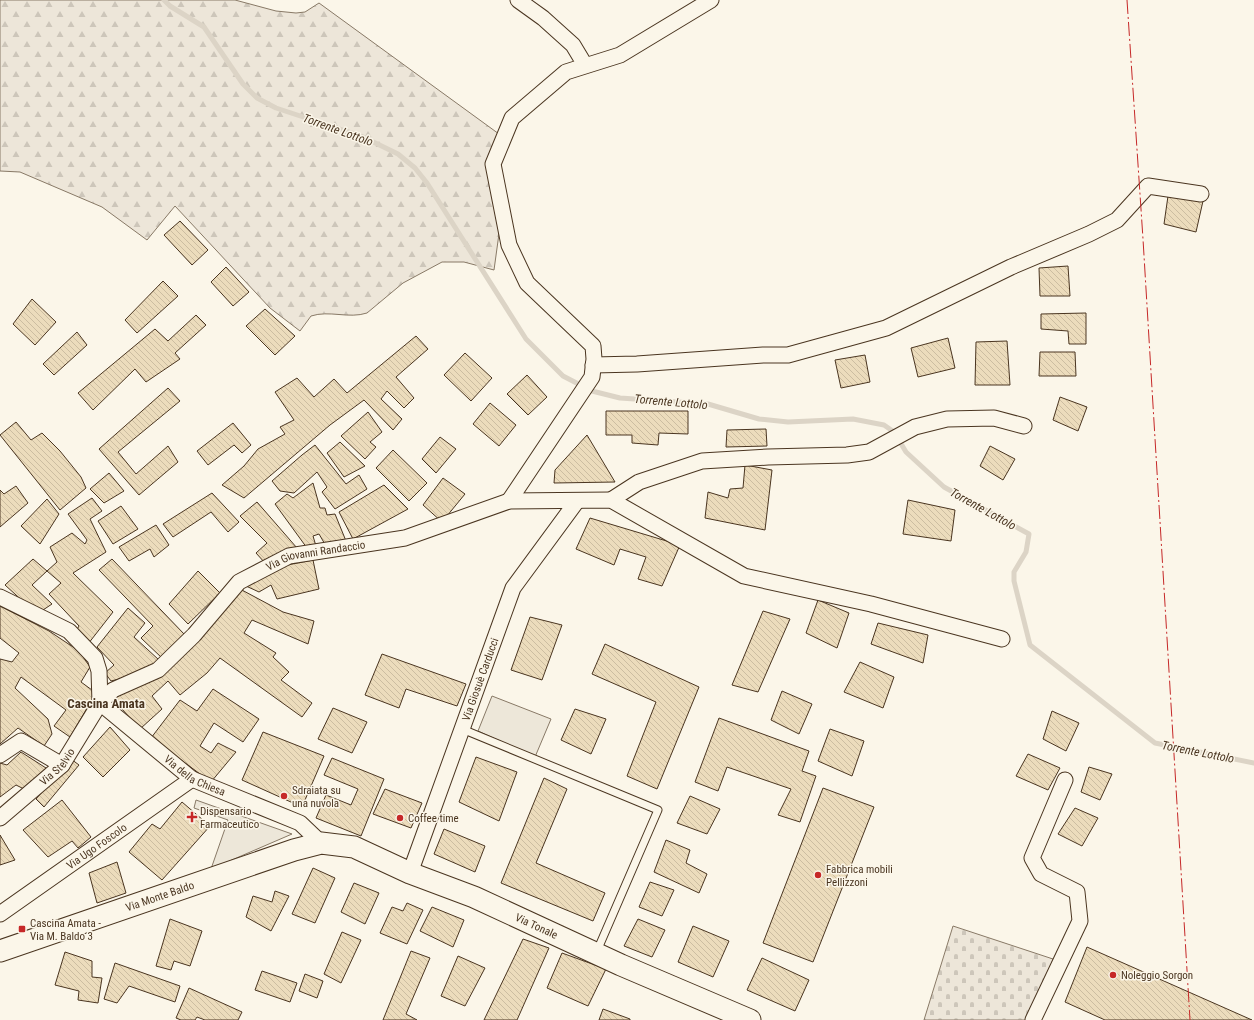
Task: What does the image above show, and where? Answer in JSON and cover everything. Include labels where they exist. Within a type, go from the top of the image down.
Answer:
[{"type":"street","points":[[518,0],[543,18],[573,45],[585,65]]},
{"type":"street","points":[[509,501],[579,396],[593,371],[594,346],[527,283],[509,245],[493,164],[512,118],[566,72],[620,55],[711,0]]},
{"type":"street","points":[[593,371],[637,364],[763,355],[788,356],[886,328],[1011,267],[1089,234],[1117,220],[1148,186],[1201,194]]},
{"type":"street","points":[[1002,639],[871,604],[744,576],[611,500],[639,482],[702,461],[768,457],[847,455],[869,452],[915,427],[947,419],[994,418],[1024,426]]},
{"type":"street","name":"Via Giovanni Randaccio","points":[[100,703],[113,690],[158,670],[194,635],[239,582],[289,556],[406,538],[509,501],[611,500]]},
{"type":"street","name":"Via Giosuè Carducci","points":[[410,873],[513,588],[577,501]]},
{"type":"street","points":[[0,597],[68,631],[95,658],[99,671],[100,703]]},
{"type":"street","name":"Via Stelvio","points":[[0,818],[62,765],[100,703]]},
{"type":"street","name":"Via della Chiesa","points":[[100,703],[192,779],[300,823],[321,843]]},
{"type":"street","points":[[0,755],[21,741],[62,765]]},
{"type":"street","name":"Via Ugo Foscolo","points":[[0,914],[192,779]]},
{"type":"street","points":[[1033,1020],[1080,921],[1077,892],[1040,874],[1032,858],[1065,780]]},
{"type":"street","name":"Via Tonale","points":[[321,843],[354,847],[410,873],[474,897],[596,953],[750,1020]]},
{"type":"street","name":"Via Monte Baldo","points":[[0,951],[294,850],[321,843]]},
{"type":"lane","points":[[462,729],[658,810],[596,953]]},
{"type":"green space","points":[[0,0],[235,0],[276,11],[296,13],[305,12],[319,3],[499,134],[502,212],[494,270],[464,262],[442,262],[403,283],[367,313],[360,315],[318,314],[311,316],[300,331],[270,308],[175,206],[147,240],[102,207],[20,172],[0,171]]},
{"type":"green space","points":[[953,926],[1053,959],[1035,1020],[924,1020]]},
{"type":"shaded area","points":[[492,696],[551,719],[535,757],[478,731]]},
{"type":"shaded area","points":[[196,800],[292,834],[211,869],[228,820],[194,808]]},
{"type":"building","points":[[1168,196],[1203,201],[1196,232],[1164,224]]},
{"type":"building","points":[[180,221],[208,250],[192,265],[164,235]]},
{"type":"building","points":[[1068,266],[1070,296],[1040,296],[1039,268]]},
{"type":"building","points":[[226,267],[249,292],[233,306],[211,282]]},
{"type":"building","points":[[163,281],[178,296],[137,333],[125,320]]},
{"type":"building","points":[[32,299],[56,322],[35,345],[13,324]]},
{"type":"building","points":[[265,309],[295,336],[275,355],[246,326]]},
{"type":"building","points":[[1086,313],[1086,344],[1069,344],[1068,331],[1041,329],[1041,314]]},
{"type":"building","points":[[196,315],[206,325],[175,353],[180,359],[146,382],[135,369],[93,410],[78,393],[155,329],[168,341]]},
{"type":"building","points":[[77,332],[87,345],[54,375],[43,364]]},
{"type":"building","points":[[416,336],[428,349],[396,377],[414,398],[404,408],[387,391],[381,399],[402,419],[393,430],[364,400],[330,425],[244,498],[222,485],[244,466],[258,449],[285,434],[280,427],[294,420],[275,392],[297,378],[314,397],[334,379],[347,393]]},
{"type":"building","points":[[948,338],[955,368],[918,377],[911,348]]},
{"type":"building","points":[[1007,341],[1010,385],[975,385],[976,342]]},
{"type":"building","points":[[1040,352],[1075,352],[1076,376],[1039,376]]},
{"type":"building","points":[[465,353],[492,378],[471,401],[444,375]]},
{"type":"building","points":[[865,355],[870,382],[841,388],[835,360]]},
{"type":"building","points":[[527,375],[547,397],[528,415],[507,394]]},
{"type":"building","points":[[168,388],[180,401],[118,452],[136,474],[168,446],[178,462],[139,495],[99,449]]},
{"type":"building","points":[[1060,397],[1087,407],[1078,431],[1053,420]]},
{"type":"building","points":[[490,403],[516,425],[499,446],[473,424]]},
{"type":"building","points":[[606,411],[688,411],[688,434],[659,433],[658,445],[632,443],[632,435],[606,435]]},
{"type":"building","points":[[368,412],[382,432],[370,442],[376,447],[365,459],[341,436]]},
{"type":"building","points":[[16,422],[31,440],[42,433],[60,451],[81,477],[86,488],[60,510],[0,435]]},
{"type":"building","points":[[233,423],[251,445],[242,453],[234,445],[208,465],[197,451]]},
{"type":"building","points":[[766,429],[767,446],[726,447],[727,430]]},
{"type":"building","points":[[587,435],[615,482],[554,483],[555,470]]},
{"type":"building","points":[[440,437],[456,449],[436,473],[422,459]]},
{"type":"building","points":[[340,442],[365,466],[344,477],[327,453]]},
{"type":"building","points":[[315,445],[346,484],[359,475],[367,489],[335,509],[322,492],[327,487],[317,472],[294,493],[280,491],[272,481]]},
{"type":"building","points":[[990,446],[1015,459],[1003,480],[980,466]]},
{"type":"building","points":[[393,450],[427,483],[409,501],[376,468]]},
{"type":"building","points":[[745,465],[772,470],[765,530],[705,518],[708,492],[728,498],[730,489],[743,488]]},
{"type":"building","points":[[109,473],[124,491],[104,503],[90,489]]},
{"type":"building","points":[[443,478],[465,494],[442,522],[423,505]]},
{"type":"building","points":[[313,483],[320,508],[325,508],[327,515],[335,514],[346,541],[326,546],[319,534],[313,536],[316,546],[307,548],[275,504],[287,494],[293,498]]},
{"type":"building","points":[[384,485],[408,509],[353,539],[339,512]]},
{"type":"building","points":[[16,486],[28,503],[0,527],[0,490],[4,494]]},
{"type":"building","points":[[212,493],[239,522],[228,532],[211,512],[173,537],[163,524]]},
{"type":"building","points":[[92,498],[102,511],[90,519],[106,552],[73,573],[113,612],[88,644],[75,633],[79,626],[49,594],[61,583],[47,571],[57,562],[50,547],[72,533],[85,544],[87,540],[68,514]]},
{"type":"building","points":[[47,499],[59,514],[40,544],[21,526]]},
{"type":"building","points":[[908,500],[955,510],[951,541],[903,534]]},
{"type":"building","points":[[257,502],[297,548],[265,563],[256,553],[267,543],[240,516]]},
{"type":"building","points":[[121,506],[138,529],[113,544],[98,521]]},
{"type":"building","points":[[590,518],[680,545],[662,586],[638,579],[646,557],[620,549],[614,565],[576,549]]},
{"type":"building","points":[[156,525],[169,545],[154,557],[150,549],[129,561],[119,547]]},
{"type":"building","points":[[33,559],[47,571],[32,585],[52,604],[40,612],[27,605],[5,585]]},
{"type":"building","points":[[112,559],[185,635],[162,658],[141,638],[153,626],[99,570]]},
{"type":"building","points":[[313,560],[319,589],[277,599],[271,585],[259,592],[246,586],[282,566]]},
{"type":"building","points":[[198,571],[220,593],[188,624],[169,604]]},
{"type":"building","points":[[240,589],[283,612],[314,621],[308,644],[252,620],[244,633],[276,653],[273,657],[289,672],[281,680],[312,703],[302,717],[220,658],[207,673],[180,695],[168,681],[152,696],[162,709],[140,729],[113,699],[143,682]]},
{"type":"building","points":[[818,600],[849,613],[837,648],[806,633]]},
{"type":"building","points":[[0,606],[49,631],[79,651],[90,667],[81,682],[96,693],[70,737],[54,726],[66,710],[21,677],[15,688],[48,719],[52,734],[44,746],[18,728],[0,744],[0,659],[12,662],[19,653],[0,638]]},
{"type":"building","points":[[128,608],[145,623],[134,637],[159,660],[143,673],[111,681],[105,673],[114,665],[97,647]]},
{"type":"building","points":[[763,611],[790,619],[758,692],[732,685]]},
{"type":"building","points":[[530,617],[562,625],[542,680],[511,670]]},
{"type":"building","points":[[878,623],[928,635],[923,663],[871,644]]},
{"type":"building","points":[[605,644],[699,687],[657,789],[627,776],[656,702],[592,674]]},
{"type":"building","points":[[382,654],[466,684],[457,706],[406,689],[399,708],[365,695]]},
{"type":"building","points":[[860,662],[894,677],[883,708],[844,692]]},
{"type":"building","points":[[213,689],[259,719],[243,742],[214,723],[200,746],[211,753],[218,743],[236,752],[211,782],[151,738],[180,700],[197,711]]},
{"type":"building","points":[[782,691],[812,704],[799,734],[771,720]]},
{"type":"building","points":[[333,708],[367,722],[352,753],[318,739]]},
{"type":"building","points":[[575,709],[606,719],[591,754],[561,740]]},
{"type":"building","points":[[1052,711],[1079,723],[1066,751],[1043,739]]},
{"type":"building","points":[[719,718],[809,751],[802,771],[816,776],[800,822],[778,815],[791,789],[727,767],[718,791],[695,782]]},
{"type":"building","points":[[110,727],[130,750],[103,777],[83,757]]},
{"type":"building","points":[[830,729],[864,741],[852,776],[818,761]]},
{"type":"building","points":[[263,732],[324,756],[302,807],[242,780]]},
{"type":"building","points":[[21,752],[46,768],[24,789],[16,785],[0,797],[0,763],[7,765]]},
{"type":"building","points":[[1028,754],[1060,768],[1048,790],[1016,776]]},
{"type":"building","points":[[476,757],[517,772],[499,821],[459,802]]},
{"type":"building","points":[[332,758],[384,779],[361,836],[316,818],[326,795],[351,805],[358,789],[324,775]]},
{"type":"building","points":[[71,759],[79,765],[44,807],[36,799]]},
{"type":"building","points":[[1089,767],[1112,774],[1100,800],[1081,792]]},
{"type":"building","points":[[544,778],[567,789],[536,863],[605,893],[593,921],[501,883]]},
{"type":"building","name":"Fabbrica mobili Pellizzoni","points":[[823,788],[874,807],[813,962],[763,943]]},
{"type":"building","points":[[385,789],[422,803],[411,828],[373,814]]},
{"type":"building","points":[[690,796],[720,809],[707,834],[677,823]]},
{"type":"building","points":[[62,800],[91,837],[78,848],[72,841],[48,857],[23,830]]},
{"type":"building","points":[[182,802],[210,826],[162,880],[129,852],[152,824],[160,829]]},
{"type":"building","points":[[1075,808],[1098,818],[1082,846],[1058,834]]},
{"type":"building","points":[[444,829],[485,846],[475,872],[434,854]]},
{"type":"building","points":[[0,835],[15,860],[0,865]]},
{"type":"building","points":[[666,840],[690,850],[686,863],[707,874],[699,893],[654,872]]},
{"type":"building","points":[[117,862],[126,893],[97,903],[89,873]]},
{"type":"building","points":[[313,868],[335,878],[315,923],[292,914]]},
{"type":"building","points":[[650,882],[674,890],[662,916],[639,907]]},
{"type":"building","points":[[354,883],[379,893],[365,924],[341,912]]},
{"type":"building","points":[[275,891],[289,896],[271,931],[246,917],[253,896],[272,902]]},
{"type":"building","points":[[407,903],[423,910],[407,944],[380,933],[392,907],[403,911]]},
{"type":"building","points":[[432,907],[464,920],[453,947],[420,931]]},
{"type":"building","points":[[170,919],[202,931],[190,966],[174,961],[171,970],[156,966]]},
{"type":"building","points":[[638,919],[665,930],[652,957],[624,946]]},
{"type":"building","points":[[693,926],[729,941],[713,977],[678,962]]},
{"type":"building","points":[[342,932],[361,940],[341,983],[324,974]]},
{"type":"building","points":[[523,939],[549,948],[517,1020],[484,1020]]},
{"type":"building","name":"Noleggio Sorgon","points":[[1087,947],[1252,1020],[1105,1020],[1065,1002]]},
{"type":"building","points":[[411,951],[430,958],[406,1014],[417,1020],[383,1020]]},
{"type":"building","points":[[65,952],[92,961],[92,977],[102,978],[98,1003],[78,1000],[79,991],[55,985]]},
{"type":"building","points":[[562,953],[606,969],[588,1006],[547,988]]},
{"type":"building","points":[[458,956],[485,968],[465,1006],[441,996]]},
{"type":"building","points":[[762,958],[809,980],[795,1011],[747,990]]},
{"type":"building","points":[[115,963],[180,986],[175,1002],[129,986],[117,1003],[104,999]]},
{"type":"building","points":[[262,971],[297,983],[290,1002],[255,990]]},
{"type":"building","points":[[305,974],[323,981],[317,998],[299,991]]},
{"type":"building","points":[[189,988],[242,1012],[238,1020],[205,1020],[197,1017],[195,1020],[181,1020],[176,1018]]},
{"type":"building","points":[[603,1009],[630,1019],[630,1020],[599,1020]]},
{"type":"waterway","name":"Torrente Lottolo","points":[[164,0],[170,6],[204,27],[243,84],[257,98],[276,108],[361,136],[398,154],[415,168],[427,183],[526,339],[563,376],[592,391],[620,398],[708,404],[759,419],[788,422],[853,419],[884,425],[894,432],[906,452],[944,487],[1029,534],[1026,552],[1014,572],[1014,581],[1030,645],[1155,743],[1254,763]]},
{"type":"power","points":[[1127,0],[1143,239],[1190,1020]]},
{"type":"place","name":"Sdraiata su una nuvola","points":[[284,796]]},
{"type":"place","name":"Dispensario Farmaceutico","points":[[192,817]]},
{"type":"place","name":"Coffee time","points":[[400,818]]},
{"type":"place","name":"Fabbrica mobili Pellizzoni","points":[[818,875]]},
{"type":"place","name":"Cascina Amata - Via M. Baldo 3","points":[[22,929]]},
{"type":"place","name":"Noleggio Sorgon","points":[[1113,975]]},
{"type":"district","name":"Cascina Amata","points":[[106,703]]}]
